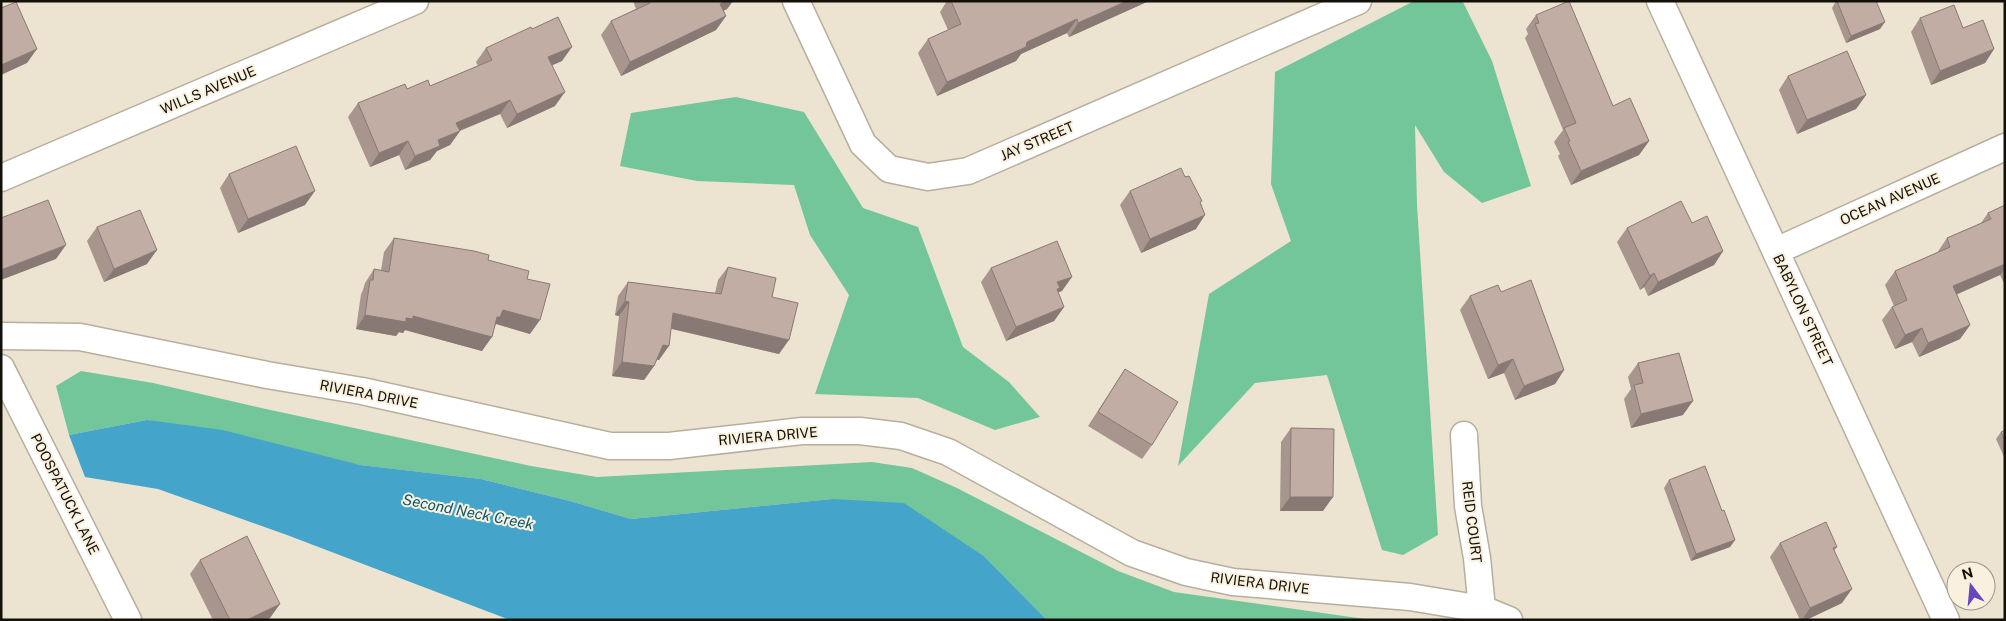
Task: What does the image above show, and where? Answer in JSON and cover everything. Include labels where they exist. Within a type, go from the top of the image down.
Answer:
[{"type":"street","name":"WILLS AVENUE","points":[[1,178],[415,1]]},
{"type":"street","name":"JAY STREET","points":[[796,1],[863,144],[889,169],[928,177],[968,170],[1358,1]]},
{"type":"street","name":"BABYLON STREET","points":[[1660,1],[1946,620]]},
{"type":"street","name":"OCEAN AVENUE","points":[[1776,250],[2005,147]]},
{"type":"street","name":"RIVIERA DRIVE","points":[[1,336],[80,337],[267,375],[362,391],[610,446],[669,446],[802,431],[860,431],[901,436],[948,452],[1132,553],[1186,572],[1233,582],[1410,596],[1482,609],[1509,620]]},
{"type":"street","name":"POOSPATUCK LANE","points":[[1,368],[128,620]]},
{"type":"street","name":"REID COURT","points":[[1464,435],[1468,506],[1477,558],[1482,609]]},
{"type":"green space","points":[[1414,1],[1463,2],[1492,61],[1531,186],[1482,203],[1444,172],[1415,125],[1417,205],[1438,535],[1403,555],[1382,550],[1327,375],[1255,383],[1178,466],[1209,294],[1291,241],[1271,184],[1275,72]]},
{"type":"green space","points":[[736,97],[804,112],[863,208],[918,227],[963,347],[1009,382],[1040,417],[995,430],[918,398],[815,394],[849,295],[810,235],[794,185],[697,181],[620,166],[631,113]]},
{"type":"green space","points":[[81,371],[153,383],[531,466],[597,477],[872,462],[912,468],[957,488],[1118,571],[1174,592],[1372,620],[1047,620],[985,557],[832,499],[631,519],[570,501],[481,479],[359,465],[147,420],[69,435],[56,386]]},
{"type":"water","name":"Second Neck Creek","points":[[147,420],[223,430],[360,465],[481,479],[570,501],[631,519],[832,499],[904,503],[985,557],[1047,620],[510,620],[287,535],[158,489],[85,477],[69,435]]},
{"type":"building","points":[[649,1],[725,1],[720,4],[726,16],[630,62],[611,21],[650,3]]},
{"type":"building","points":[[951,1],[1127,1],[1078,23],[1077,19],[1027,42],[1026,47],[947,82],[928,39],[961,24]]},
{"type":"building","points":[[1569,1],[1613,106],[1630,98],[1649,141],[1581,171],[1564,128],[1576,123],[1535,24],[1539,23],[1536,15]]},
{"type":"building","points":[[1837,1],[1876,1],[1885,22],[1851,36]]},
{"type":"building","points":[[16,2],[37,49],[1,65],[1,8]]},
{"type":"building","points":[[1954,5],[1963,28],[1983,20],[1994,49],[1940,71],[1920,18]]},
{"type":"building","points":[[558,17],[572,47],[548,57],[565,92],[517,114],[510,100],[456,123],[460,131],[438,140],[440,146],[415,156],[408,141],[379,153],[358,103],[405,84],[407,89],[428,80],[430,86],[492,60],[486,48]]},
{"type":"building","points":[[1847,51],[1866,95],[1807,120],[1788,76]]},
{"type":"building","points":[[296,146],[315,191],[248,219],[229,174]]},
{"type":"building","points":[[1181,168],[1185,177],[1189,176],[1202,201],[1200,202],[1205,215],[1150,239],[1130,191]]},
{"type":"building","points":[[48,200],[66,245],[1,270],[1,218]]},
{"type":"building","points":[[1681,201],[1692,223],[1707,216],[1723,251],[1658,282],[1654,273],[1650,276],[1627,228]]},
{"type":"building","points":[[2005,205],[2005,264],[1953,286],[1970,325],[1928,343],[1922,328],[1905,335],[1892,307],[1907,300],[1895,271],[1950,247],[1947,238],[1991,219],[1988,213]]},
{"type":"building","points":[[140,210],[157,250],[114,269],[97,227]]},
{"type":"building","points":[[394,238],[474,251],[489,255],[488,260],[529,271],[527,279],[550,284],[540,320],[503,310],[500,317],[497,317],[492,337],[413,316],[413,319],[406,318],[406,322],[365,315],[370,280],[373,280],[374,269],[389,272]]},
{"type":"building","points":[[1057,241],[1072,277],[1057,282],[1060,288],[1057,289],[1064,307],[1016,327],[991,268]]},
{"type":"building","points":[[728,267],[776,278],[772,297],[798,303],[789,340],[673,313],[669,346],[663,345],[654,366],[622,362],[629,302],[625,301],[628,282],[721,294]]},
{"type":"building","points":[[1531,280],[1564,370],[1524,386],[1513,359],[1498,365],[1470,296],[1498,285],[1501,292]]},
{"type":"building","points":[[1679,353],[1693,401],[1641,414],[1634,385],[1643,383],[1638,363]]},
{"type":"building","points":[[1125,369],[1178,402],[1152,445],[1098,412]]},
{"type":"building","points":[[1291,428],[1334,429],[1333,497],[1290,497]]},
{"type":"building","points":[[2005,430],[2005,440],[2001,432]]},
{"type":"building","points":[[1705,466],[1735,540],[1696,554],[1669,480]]},
{"type":"building","points":[[1826,522],[1837,547],[1833,548],[1852,589],[1810,608],[1780,543]]},
{"type":"building","points":[[247,536],[280,604],[247,620],[230,620],[200,560]]}]
